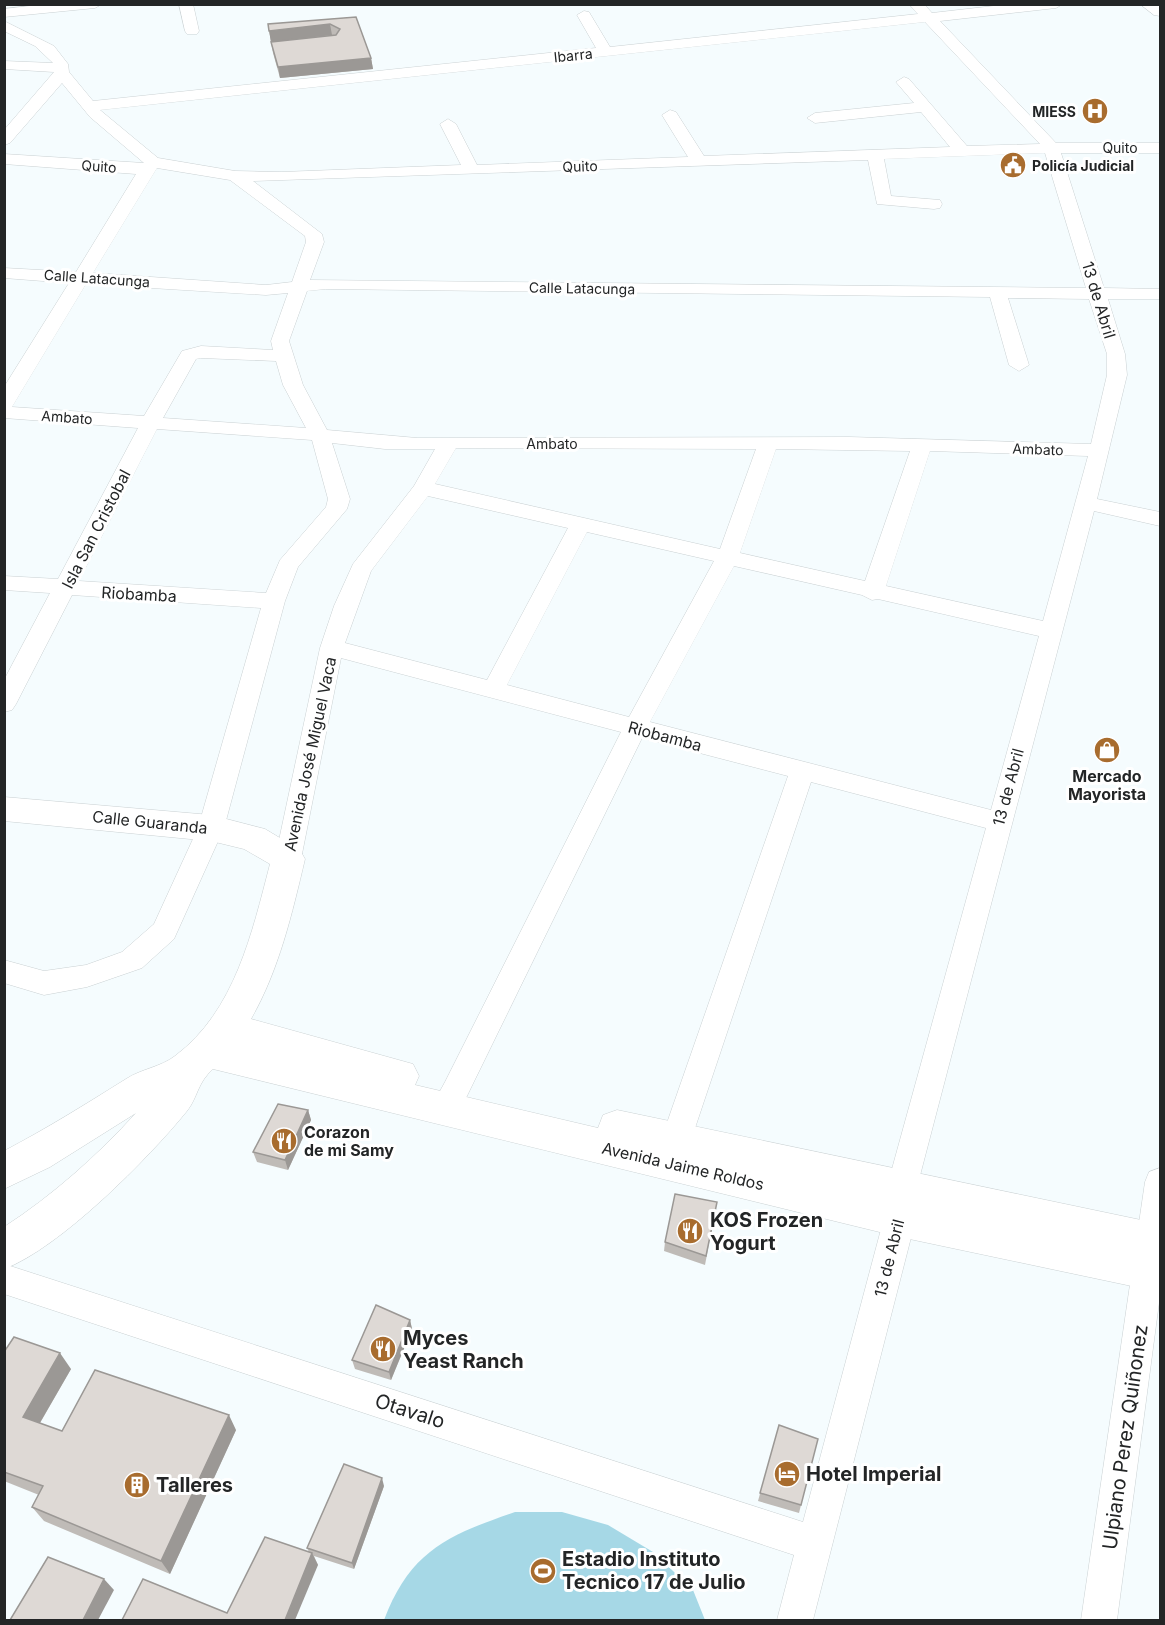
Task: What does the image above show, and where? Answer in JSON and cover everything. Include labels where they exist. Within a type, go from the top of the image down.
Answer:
[{"type":"street","points":[[4,13],[95,4]]},
{"type":"street","points":[[186,4],[192,31]]},
{"type":"street","name":"13 de Abril","points":[[795,1620],[999,822],[1100,450],[1117,375],[1116,354],[1052,148],[915,4]]},
{"type":"street","name":"Ibarra","points":[[89,106],[1056,4]]},
{"type":"street","points":[[1149,4],[1161,11]]},
{"type":"street","points":[[584,15],[606,52]]},
{"type":"street","points":[[4,25],[55,54],[62,70],[95,114],[150,166],[4,404]]},
{"type":"street","points":[[339,60],[347,79]]},
{"type":"street","points":[[4,65],[62,70]]},
{"type":"street","points":[[4,140],[62,70]]},
{"type":"street","points":[[904,82],[962,151]]},
{"type":"street","points":[[815,118],[925,107]]},
{"type":"street","points":[[670,115],[699,162]]},
{"type":"street","points":[[448,124],[471,169]]},
{"type":"street","name":"Quito","points":[[4,159],[150,166],[235,176],[282,177],[962,151],[1161,147]]},
{"type":"street","points":[[875,155],[883,200],[934,204]]},
{"type":"street","points":[[4,971],[44,982],[87,976],[132,960],[164,931],[211,828],[274,602],[288,565],[336,509],[339,499],[320,435],[293,385],[280,341],[315,242],[313,234],[235,176]]},
{"type":"street","name":"Calle Latacunga","points":[[4,273],[266,290],[337,284],[998,294],[1161,294]]},
{"type":"street","points":[[998,294],[1019,365]]},
{"type":"street","name":"Isla San Cristobal","points":[[4,704],[66,590],[150,423],[189,355],[201,352],[284,356]]},
{"type":"street","name":"Ambato","points":[[4,412],[320,435],[389,443],[768,443],[1100,450]]},
{"type":"street","name":"Avenida José Miguel Vaca","points":[[4,1250],[44,1224],[131,1146],[175,1097],[206,1050],[271,932],[332,648],[345,606],[361,569],[423,488],[449,442]]},
{"type":"street","points":[[455,1091],[635,728],[728,556],[768,443]]},
{"type":"street","points":[[872,593],[922,446]]},
{"type":"street","points":[[423,488],[728,556],[872,593],[1052,632]]},
{"type":"street","points":[[1086,503],[1161,519]]},
{"type":"street","points":[[492,690],[581,524]]},
{"type":"street","name":"Riobamba","points":[[4,584],[66,590],[274,602]]},
{"type":"street","name":"Riobamba","points":[[332,648],[999,822]]},
{"type":"street","points":[[676,1140],[802,772]]},
{"type":"street","name":"Calle Guaranda","points":[[4,809],[211,828],[252,838],[288,859]]},
{"type":"street","points":[[4,1170],[30,1158],[206,1050]]},
{"type":"street","name":"Avenida Jaime Roldos","points":[[206,1050],[455,1091],[676,1140],[901,1202]]},
{"type":"street","name":"Avenida Jaime Roldos","points":[[206,1050],[1156,1257]]},
{"type":"street","name":"Ulpiano Perez Quiñonez","points":[[1099,1620],[1156,1257],[1161,1182]]},
{"type":"street","name":"Otavalo","points":[[4,1278],[816,1544]]},
{"type":"shaded area","name":"Estadio Instituto Tecnico 17 de Julio","points":[[515,1512],[562,1512],[608,1525],[653,1552],[693,1590],[705,1620],[384,1620],[394,1596],[406,1577],[434,1549],[470,1529]]},
{"type":"building","points":[[356,17],[371,58],[278,67],[271,42],[336,35],[340,29],[330,24],[269,31],[268,24]]},
{"type":"building","name":"Corazon de mi Samy","points":[[278,1104],[308,1110],[285,1160],[253,1152]]},
{"type":"building","name":"KOS Frozen Yogurt","points":[[675,1194],[717,1202],[706,1256],[665,1242]]},
{"type":"building","name":"Myces Yeast Ranch","points":[[376,1305],[410,1320],[389,1372],[352,1360]]},
{"type":"building","name":"Talleres","points":[[14,1337],[60,1353],[23,1417],[62,1431],[95,1370],[229,1415],[161,1561],[32,1507],[43,1486],[4,1472],[4,1352]]},
{"type":"building","name":"Hotel Imperial","points":[[779,1425],[818,1439],[801,1505],[760,1493]]},
{"type":"building","points":[[344,1464],[382,1478],[352,1563],[307,1548]]},
{"type":"building","points":[[265,1537],[312,1553],[285,1620],[122,1620],[143,1579],[227,1613]]},
{"type":"building","points":[[48,1557],[104,1579],[83,1620],[10,1620]]},
{"type":"place","name":"MIESS","points":[[1095,111]]},
{"type":"place","name":"Policía Judicial","points":[[1013,165]]},
{"type":"place","name":"Mercado Mayorista","points":[[1107,750]]},
{"type":"place","name":"Corazon de mi Samy","points":[[284,1141]]},
{"type":"place","name":"KOS Frozen Yogurt","points":[[690,1231]]},
{"type":"place","name":"Myces Yeast Ranch","points":[[383,1349]]},
{"type":"place","name":"Hotel Imperial","points":[[787,1474]]},
{"type":"place","name":"Talleres","points":[[137,1485]]},
{"type":"place","name":"Estadio Instituto Tecnico 17 de Julio","points":[[543,1571]]}]
